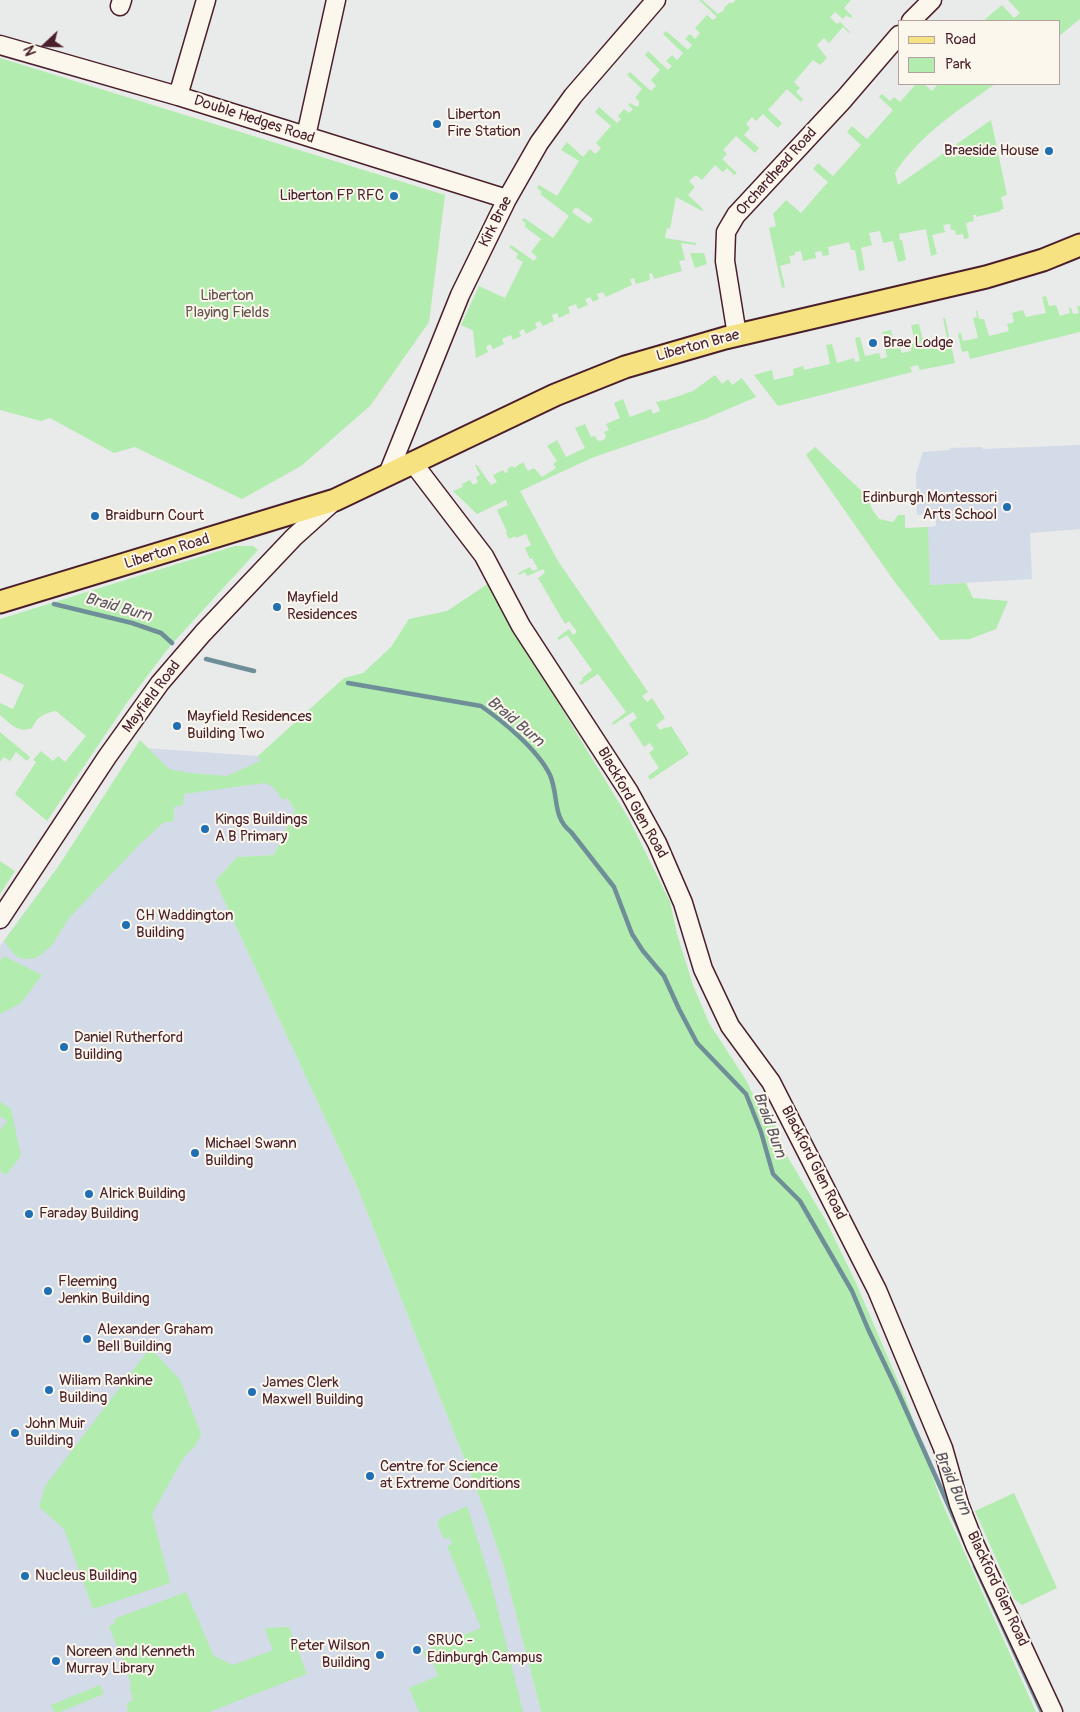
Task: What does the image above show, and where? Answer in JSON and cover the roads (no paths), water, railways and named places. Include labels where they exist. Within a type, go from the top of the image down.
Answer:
[{"type":"main road","name":"Liberton Brae","points":[[335,500],[555,395],[596,378],[655,358],[737,335],[986,277],[1044,260],[1080,245]]},
{"type":"main road","name":"Liberton Road","points":[[0,602],[335,500]]},
{"type":"street","points":[[178,96],[206,0]]},
{"type":"street","points":[[306,136],[336,0]]},
{"type":"street","name":"Kirk Brae","points":[[388,474],[460,295],[507,200],[539,143],[573,96],[656,0]]},
{"type":"street","points":[[912,20],[924,2]]},
{"type":"street","name":"Orchardhead Road","points":[[737,335],[725,261],[726,232],[736,215],[844,98],[898,36]]},
{"type":"street","name":"Double Hedges Road","points":[[0,45],[178,96],[507,200]]},
{"type":"street","name":"Blackford Glen Road","points":[[414,462],[484,556],[521,626],[629,792],[657,843],[683,903],[703,969],[730,1026],[771,1082],[877,1290],[943,1448],[959,1504],[975,1545],[1054,1712]]},
{"type":"street","name":"Mayfield Road","points":[[0,919],[107,757],[160,683],[210,626],[294,537],[335,500]]},
{"type":"waterway","name":"Braid Burn","points":[[54,604],[132,623],[161,633],[172,643]]},
{"type":"waterway","name":"Braid Burn","points":[[206,659],[254,671]]},
{"type":"waterway","name":"Braid Burn","points":[[348,683],[481,706],[520,737],[545,766],[553,783],[561,820],[614,887],[632,934],[643,951],[664,976],[697,1043],[746,1094],[761,1132],[773,1174],[800,1201],[852,1291],[968,1549]]},
{"type":"waterway","name":"Braid Burn","points":[[975,1566],[1042,1712]]},
{"type":"place","name":"Liberton Fire Station","points":[[437,124]]},
{"type":"place","name":"Braeside House","points":[[1049,151]]},
{"type":"place","name":"Liberton FP RFC","points":[[394,196]]},
{"type":"place","name":"Brae Lodge","points":[[873,343]]},
{"type":"place","name":"Edinburgh Montessori Arts School","points":[[1007,507]]},
{"type":"place","name":"Braidburn Court","points":[[95,516]]},
{"type":"place","name":"Mayfield Residences","points":[[277,607]]},
{"type":"place","name":"Mayfield Residences Building Two","points":[[177,726]]},
{"type":"place","name":"Kings Buildings A B Primary","points":[[205,829]]},
{"type":"place","name":"CH Waddington Building","points":[[126,925]]},
{"type":"place","name":"Daniel Rutherford Building","points":[[64,1047]]},
{"type":"place","name":"Michael Swann Building","points":[[195,1153]]},
{"type":"place","name":"Alrick Building","points":[[89,1194]]},
{"type":"place","name":"Faraday Building","points":[[29,1214]]},
{"type":"place","name":"Fleeming Jenkin Building","points":[[48,1291]]},
{"type":"place","name":"Alexander Graham Bell Building","points":[[87,1339]]},
{"type":"place","name":"Wiliam Rankine Building","points":[[49,1390]]},
{"type":"place","name":"James Clerk Maxwell Building","points":[[252,1392]]},
{"type":"place","name":"John Muir Building","points":[[15,1433]]},
{"type":"place","name":"Centre for Science at Extreme Conditions","points":[[370,1476]]},
{"type":"place","name":"Nucleus Building","points":[[25,1576]]},
{"type":"place","name":"SRUC - Edinburgh Campus","points":[[417,1650]]},
{"type":"place","name":"Peter Wilson Building","points":[[380,1655]]},
{"type":"place","name":"Noreen and Kenneth Murray Library","points":[[56,1661]]},
{"type":"park label","name":"Liberton Playing Fields","points":[[227,304]]}]
